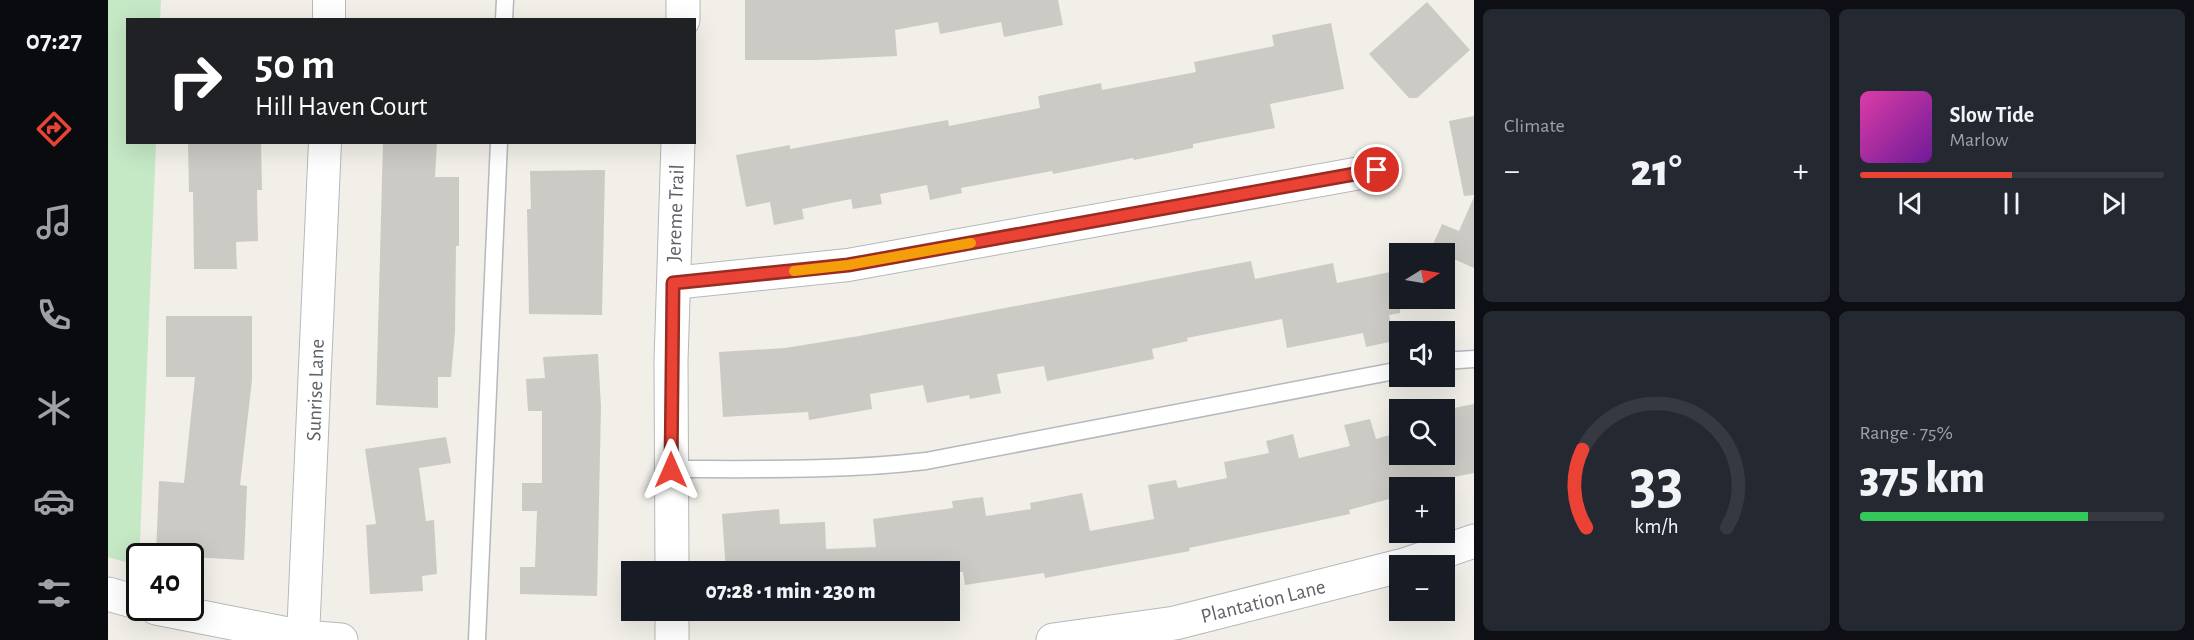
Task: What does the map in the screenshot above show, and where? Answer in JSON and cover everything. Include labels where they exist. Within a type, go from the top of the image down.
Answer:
[{"type":"street","points":[[329,0],[329,18]]},
{"type":"street","points":[[683,0],[683,18]]},
{"type":"street","name":"Sunrise Lane","points":[[303,637],[325,144]]},
{"type":"street","name":"Jereme Trail","points":[[672,561],[673,283],[678,144]]},
{"type":"street","points":[[673,283],[848,265],[1377,170]]},
{"type":"street","name":"Plantation Lane","points":[[1433,555],[1474,541]]},
{"type":"street","name":"Plantation Lane","points":[[1053,640],[1175,623],[1389,569]]},
{"type":"street","points":[[108,594],[126,599]]},
{"type":"street","points":[[204,617],[303,637],[341,640]]},
{"type":"street","points":[[672,621],[672,640]]},
{"type":"lane","points":[[504,18],[505,0]]},
{"type":"lane","points":[[477,640],[499,144]]},
{"type":"lane","points":[[1455,361],[1474,359]]},
{"type":"lane","points":[[671,470],[873,467],[926,461],[1389,372]]},
{"type":"green space","points":[[108,0],[161,0],[160,18],[126,18],[126,144],[156,144],[140,543],[126,543],[126,562],[108,557]]},
{"type":"building","points":[[745,0],[1058,0],[1063,25],[1004,37],[1001,22],[940,34],[938,22],[895,30],[897,56],[815,60],[745,60]]},
{"type":"building","points":[[1427,2],[1470,50],[1417,98],[1409,98],[1369,54]]},
{"type":"building","points":[[1331,23],[1344,89],[1270,104],[1275,128],[1193,144],[1193,148],[1134,160],[1133,158],[1053,174],[1052,171],[961,188],[962,193],[930,200],[927,185],[880,194],[882,204],[853,209],[851,199],[802,209],[804,219],[774,225],[770,202],[746,207],[736,155],[790,145],[790,149],[948,120],[949,126],[1040,108],[1038,96],[1101,83],[1102,90],[1196,72],[1194,62],[1274,46],[1272,35]]},
{"type":"building","points":[[1474,116],[1474,195],[1464,196],[1449,121]]},
{"type":"building","points":[[188,144],[261,144],[262,190],[257,190],[258,241],[236,242],[237,269],[194,269],[193,192],[189,192]]},
{"type":"building","points":[[383,144],[437,144],[435,177],[459,177],[459,246],[456,246],[455,332],[451,377],[438,377],[438,408],[376,405]]},
{"type":"building","points":[[605,170],[602,315],[529,314],[527,209],[531,209],[530,171]]},
{"type":"building","points":[[1474,197],[1474,268],[1455,260],[1455,243],[1434,243],[1442,224],[1459,231]]},
{"type":"building","points":[[1251,261],[1255,279],[1333,263],[1337,283],[1389,272],[1389,309],[1400,309],[1400,313],[1389,315],[1389,342],[1366,347],[1363,333],[1287,348],[1282,319],[1187,338],[1188,341],[1152,349],[1154,359],[1047,381],[1044,366],[997,374],[1001,393],[970,399],[969,395],[927,403],[923,385],[870,394],[872,409],[809,420],[808,412],[723,417],[719,352],[785,348]]},
{"type":"building","points":[[166,316],[252,316],[252,380],[240,485],[247,486],[244,560],[204,558],[204,543],[156,543],[159,481],[184,483],[195,377],[166,377]]},
{"type":"building","points":[[598,354],[601,407],[597,596],[520,594],[520,567],[535,567],[537,511],[522,511],[522,483],[542,483],[542,411],[528,411],[526,379],[545,378],[543,357]]},
{"type":"building","points":[[1474,404],[1474,473],[1454,477],[1389,477],[1389,499],[1349,510],[1350,514],[1189,548],[1190,551],[1045,578],[1044,573],[965,585],[963,572],[960,572],[960,561],[725,561],[722,514],[779,509],[780,524],[825,522],[826,549],[876,547],[873,519],[953,508],[952,501],[983,497],[986,516],[1031,509],[1030,503],[1082,493],[1090,531],[1154,519],[1148,485],[1176,480],[1178,488],[1227,478],[1224,462],[1269,453],[1266,441],[1293,434],[1299,458],[1350,446],[1344,425],[1370,419],[1376,439],[1389,435],[1389,465],[1455,465],[1455,408]]},
{"type":"building","points":[[446,437],[451,463],[419,468],[426,521],[434,520],[437,574],[422,576],[423,591],[370,594],[366,525],[376,524],[365,449]]},
{"type":"slow traffic","points":[[794,271],[848,265],[971,243]]},
{"type":"route","points":[[671,470],[673,283],[848,265],[1377,170]]}]
